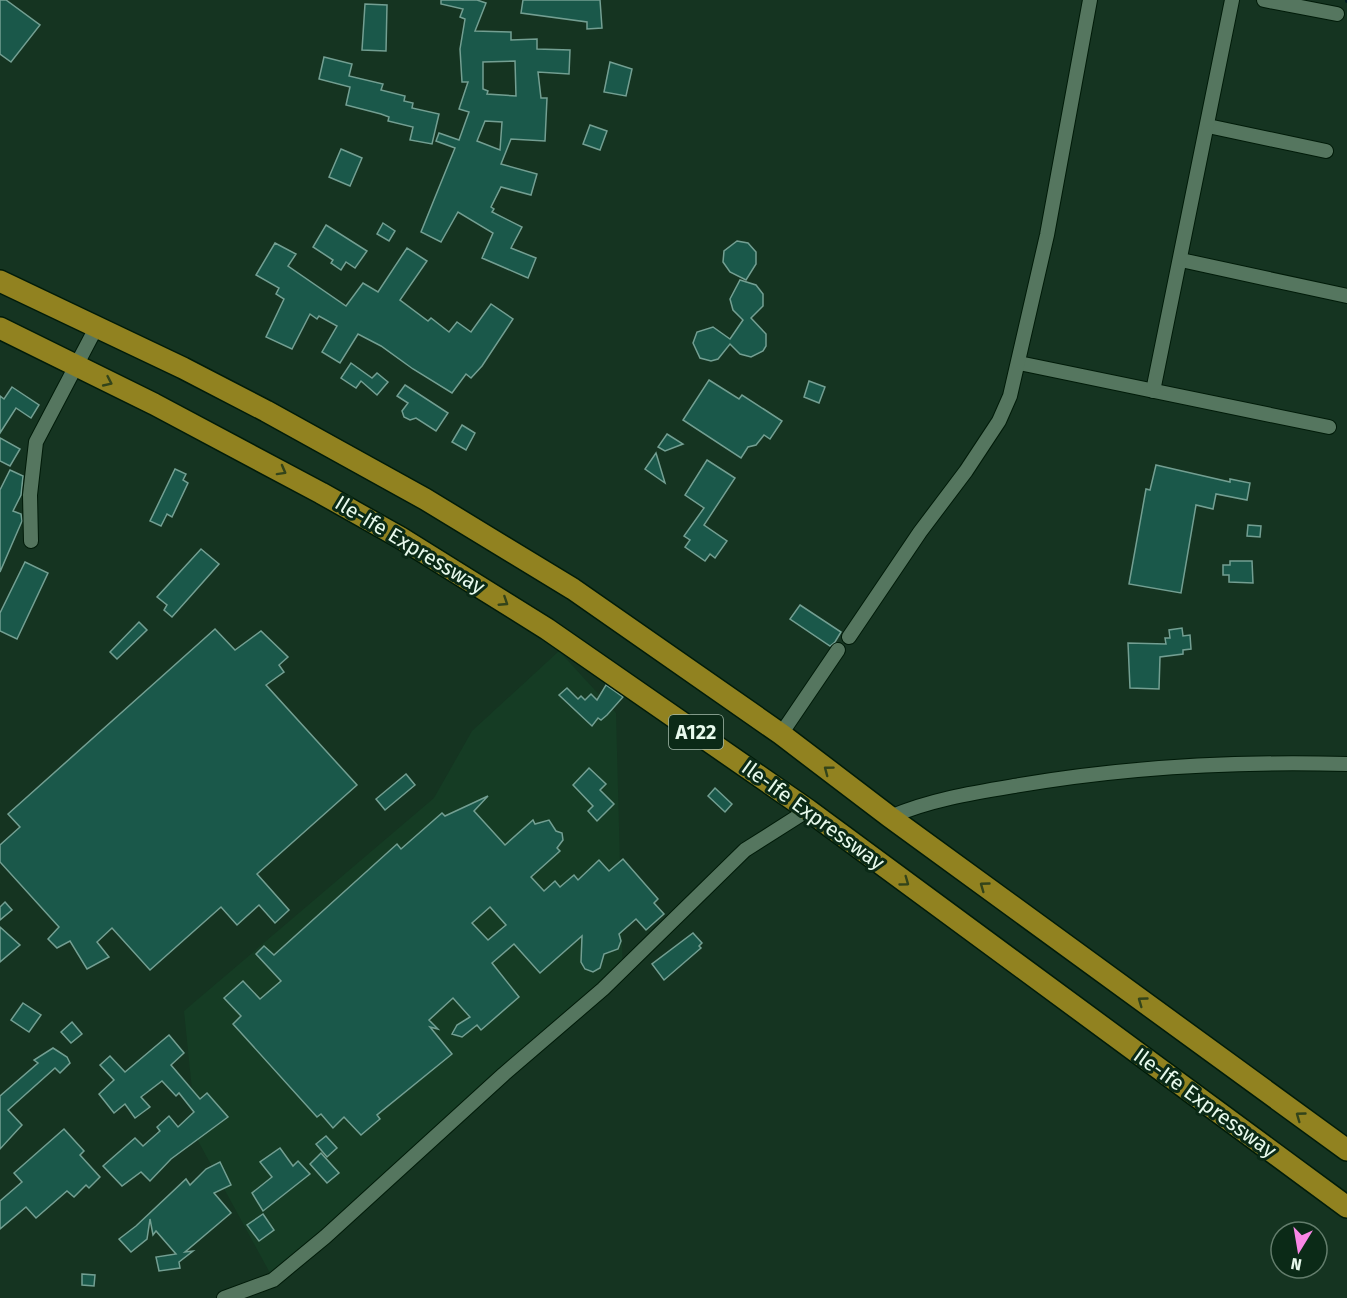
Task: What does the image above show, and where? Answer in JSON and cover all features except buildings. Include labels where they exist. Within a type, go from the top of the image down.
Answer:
[{"type":"highway","name":"Ile-Ife Expressway","points":[[0,281],[97,326],[266,411],[504,546],[652,643],[781,734],[890,817],[1347,1150]]},
{"type":"highway","name":"Ile-Ife Expressway","points":[[0,328],[233,444],[401,538],[547,629],[808,810],[1347,1207]]},
{"type":"street","points":[[849,637],[999,421],[1010,396],[1049,224],[1090,0]]},
{"type":"street","points":[[1153,391],[1232,0]]},
{"type":"street","points":[[1264,0],[1337,14]]},
{"type":"street","points":[[1208,126],[1326,152]]},
{"type":"street","points":[[1181,260],[1347,296]]},
{"type":"street","points":[[31,542],[30,495],[36,442],[97,326]]},
{"type":"street","points":[[1019,363],[1329,427]]},
{"type":"street","points":[[781,734],[838,650]]},
{"type":"street","points":[[890,817],[928,803],[1070,776],[1265,762],[1347,764]]},
{"type":"street","points":[[224,1298],[273,1280],[325,1237],[504,1074],[603,989],[745,850],[808,810]]},
{"type":"shaded area","points":[[559,651],[616,713],[623,979],[271,1275],[197,1139],[184,1011],[434,798],[472,731]]}]
